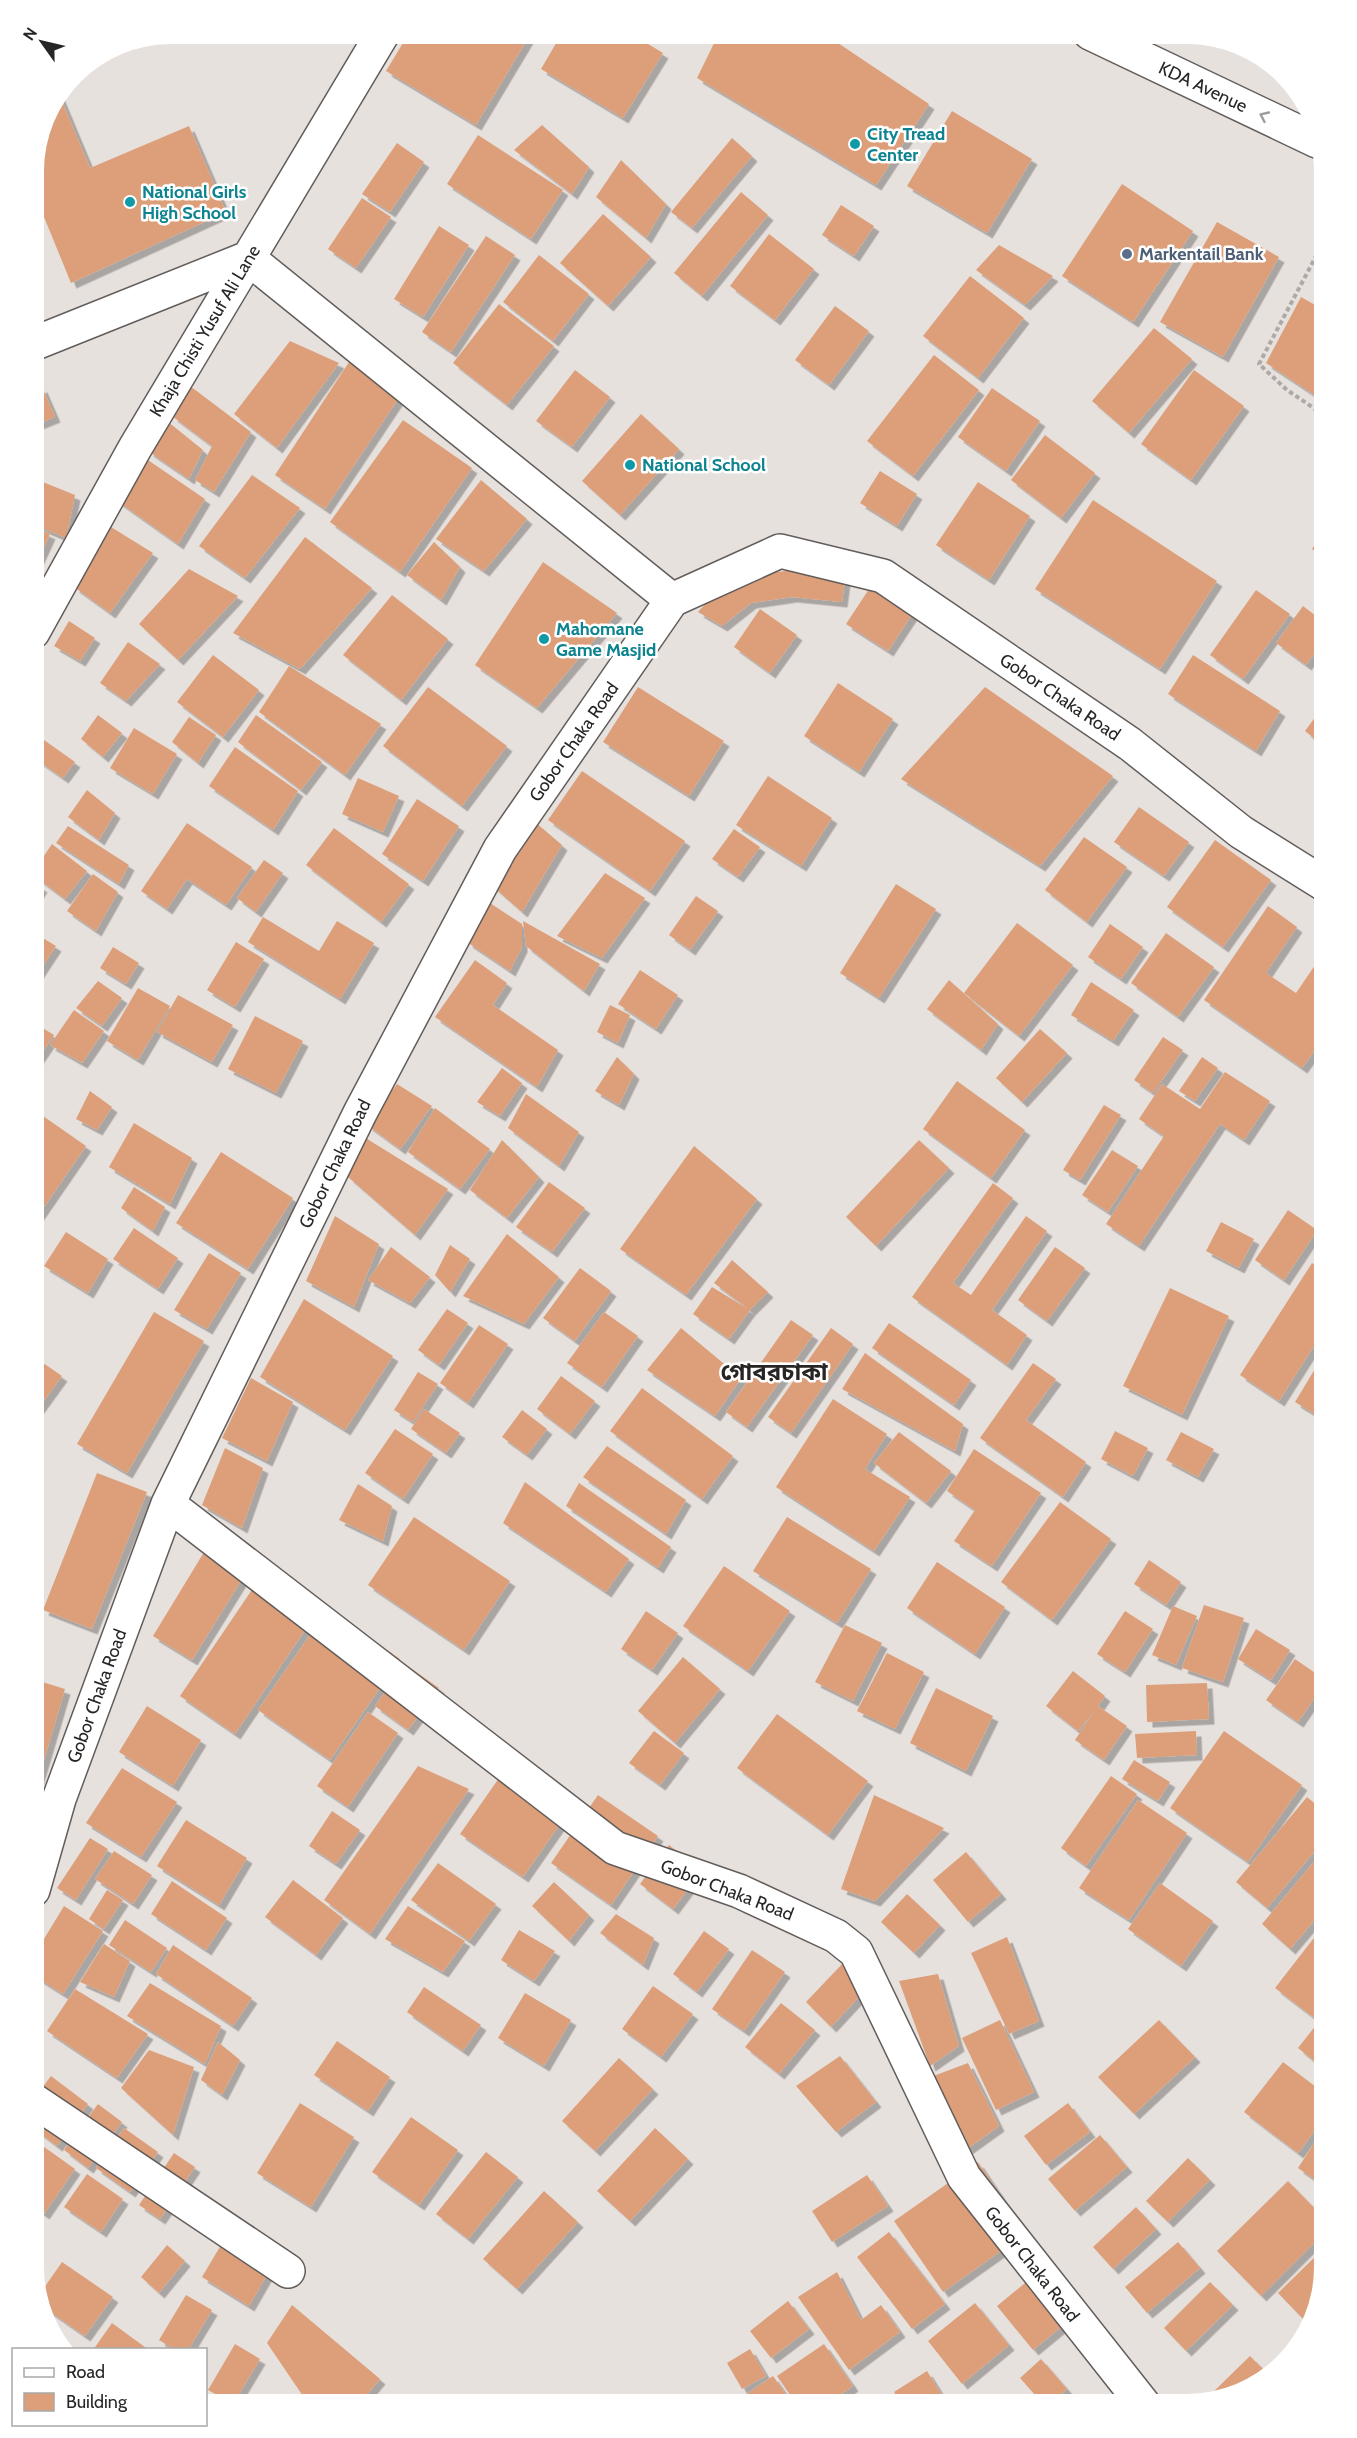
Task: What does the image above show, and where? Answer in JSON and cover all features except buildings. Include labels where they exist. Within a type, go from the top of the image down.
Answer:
[{"type":"street","name":"Khaja Chisti Yusuf Ali Lane","points":[[44,612],[135,448],[376,44]]},
{"type":"street","name":"KDA Avenue","points":[[1113,44],[1309,137]]},
{"type":"street","points":[[44,340],[248,258],[672,600]]},
{"type":"street","name":"Gobor Chaka Road","points":[[44,1852],[59,1799],[168,1504],[360,1113],[500,849],[672,600],[780,551],[883,576],[1130,744],[1241,832],[1314,878]]},
{"type":"street","name":"Gobor Chaka Road","points":[[168,1504],[615,1848],[739,1891],[836,1936],[856,1952],[964,2177],[1135,2394]]},
{"type":"street","points":[[44,2107],[288,2271]]},
{"type":"path","points":[[1314,260],[1259,364],[1287,390],[1314,408]]},
{"type":"place","name":"City Tread Center","points":[[855,144]]},
{"type":"place","name":"National Girls High School","points":[[130,202]]},
{"type":"place","name":"Markentail Bank","points":[[1127,254]]},
{"type":"place","name":"National School","points":[[630,465]]},
{"type":"place","name":"Mahomane Game Masjid","points":[[544,639]]},
{"type":"district","name":"গোবরচাকা","points":[[774,1371]]}]
